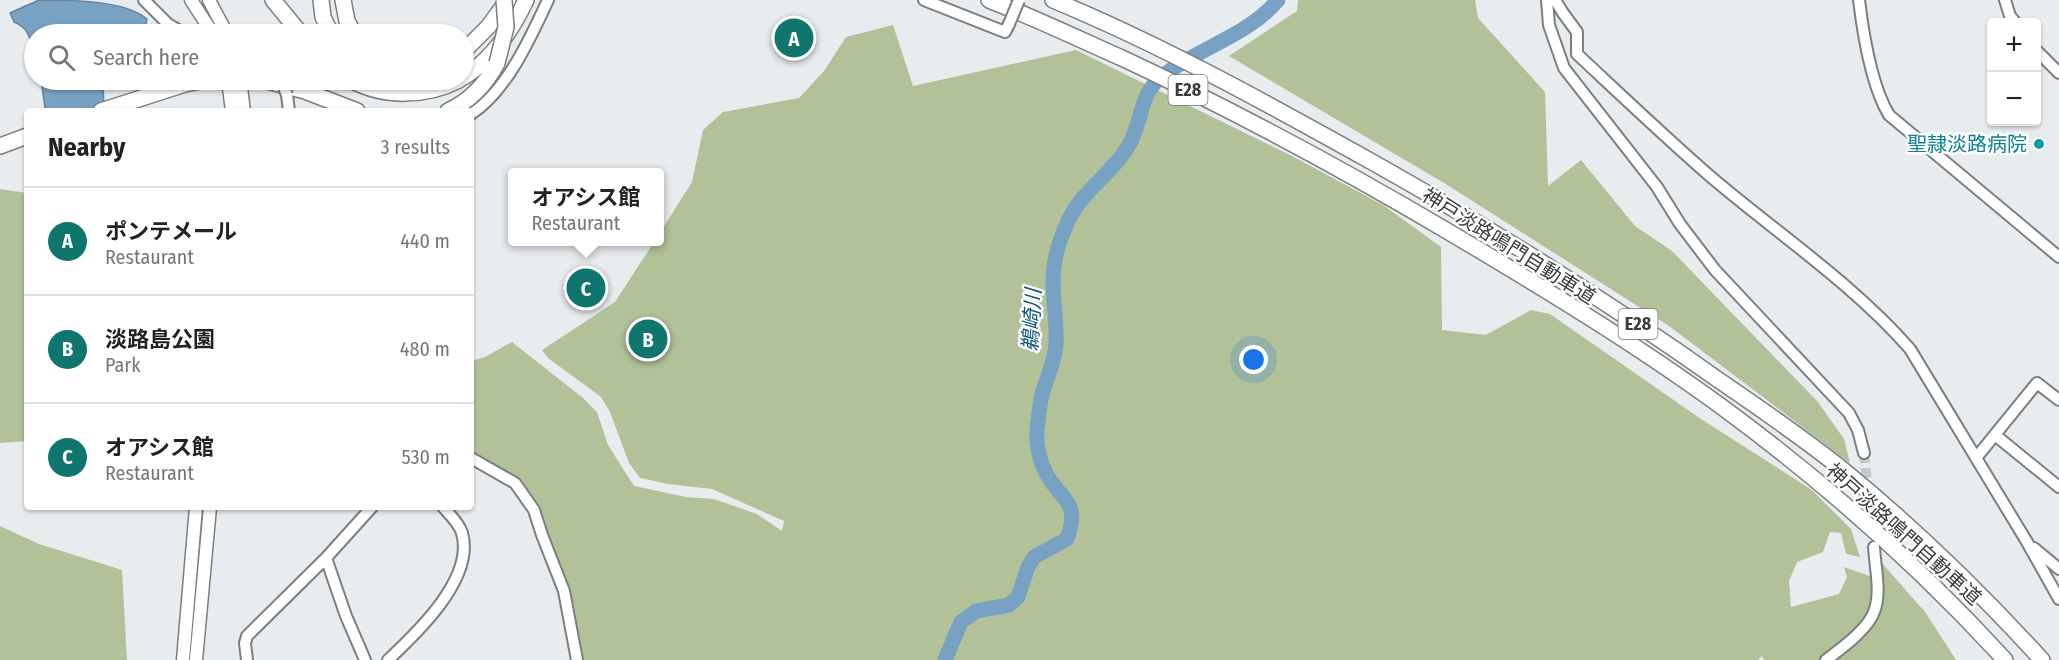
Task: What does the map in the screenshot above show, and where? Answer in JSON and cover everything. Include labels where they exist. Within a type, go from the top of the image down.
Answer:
[{"type":"highway","points":[[273,0],[293,24]]},
{"type":"highway","points":[[321,0],[326,24]]},
{"type":"highway","points":[[343,0],[349,24]]},
{"type":"highway","points":[[453,108],[474,94],[497,63],[506,27],[505,0]]},
{"type":"highway","points":[[474,30],[505,0]]},
{"type":"highway","points":[[474,41],[488,27],[505,0]]},
{"type":"highway","points":[[474,70],[496,47],[526,0]]},
{"type":"highway","name":"神戸淡路鳴門自動車道","points":[[989,0],[1077,38],[1235,112],[1393,199],[1639,350],[1721,406],[1848,508],[1919,572],[2005,660]]},
{"type":"highway","name":"神戸淡路鳴門自動車道","points":[[1055,1],[1177,58],[1311,128],[1473,220],[1651,332],[1785,426],[1842,470],[1940,556],[2042,660]]},
{"type":"highway","points":[[110,108],[164,90]]},
{"type":"highway","points":[[301,90],[349,108]]},
{"type":"highway","points":[[378,90],[403,93],[433,90]]},
{"type":"highway","points":[[0,146],[24,137]]},
{"type":"main road","points":[[191,0],[207,24]]},
{"type":"main road","points":[[209,0],[222,24]]},
{"type":"main road","points":[[229,90],[232,108]]},
{"type":"main road","points":[[241,90],[244,108]]},
{"type":"main road","points":[[183,660],[196,510]]},
{"type":"main road","points":[[196,660],[211,510]]},
{"type":"street","points":[[144,0],[168,24]]},
{"type":"street","points":[[474,111],[492,96],[503,82],[525,46],[548,0]]},
{"type":"street","points":[[924,0],[1005,32],[1019,0]]},
{"type":"street","points":[[1547,0],[1549,25],[1564,68],[1657,186],[1680,224],[1715,270],[1849,413],[1858,430],[1864,453]]},
{"type":"street","points":[[1555,0],[1577,32],[1577,54],[1711,177],[1816,261],[1889,325],[1910,349],[2059,599]]},
{"type":"street","points":[[1859,0],[1878,91],[1889,116],[2059,257]]},
{"type":"street","points":[[2005,0],[2012,18]]},
{"type":"street","points":[[2041,54],[2059,73]]},
{"type":"street","points":[[285,90],[289,108]]},
{"type":"street","points":[[1976,458],[2037,383],[2059,400]]},
{"type":"street","points":[[1995,435],[2059,487]]},
{"type":"street","points":[[474,460],[515,483],[534,510],[564,591],[578,660]]},
{"type":"street","points":[[248,660],[245,644],[247,636],[326,558],[369,510]]},
{"type":"street","points":[[388,660],[413,637],[449,592],[462,564],[465,554],[462,533],[445,510]]},
{"type":"street","points":[[2027,542],[2059,568]]},
{"type":"street","points":[[1826,660],[1865,628],[1876,609],[1874,547]]},
{"type":"street","points":[[326,558],[346,616],[365,660]]},
{"type":"green space","points":[[1298,0],[1475,0],[1478,18],[1545,92],[1548,186],[1581,160],[1635,226],[1672,251],[1818,402],[1844,439],[1850,463],[1669,326],[1444,183],[1229,56],[1297,11]]},
{"type":"green space","points":[[893,25],[913,86],[1076,50],[1292,156],[1383,205],[1441,247],[1442,330],[1486,335],[1531,310],[1550,314],[1698,417],[1812,490],[1851,529],[1860,557],[1846,554],[1841,533],[1830,532],[1823,552],[1797,562],[1789,581],[1791,607],[1839,594],[1847,577],[1844,567],[1878,579],[1881,562],[1925,612],[1956,660],[1764,660],[1762,656],[1758,660],[583,660],[563,571],[515,477],[474,453],[474,360],[485,357],[512,342],[583,398],[597,412],[608,445],[634,486],[686,497],[714,499],[757,514],[782,531],[784,521],[712,489],[640,478],[629,463],[610,412],[601,397],[548,358],[542,350],[615,302],[651,246],[664,246],[664,227],[692,182],[703,130],[723,112],[799,98],[824,71],[846,37]]},
{"type":"green space","points":[[0,189],[24,193],[24,441],[0,443]]},
{"type":"green space","points":[[0,526],[39,544],[122,570],[127,660],[0,660]]},
{"type":"water","points":[[39,0],[66,0],[97,2],[125,8],[147,19],[146,24],[24,24],[24,28],[14,22],[10,13]]},
{"type":"water","points":[[42,90],[103,90],[104,108],[45,108]]},
{"type":"waterway","name":"鵜崎川","points":[[945,660],[961,622],[976,611],[1009,605],[1018,597],[1028,567],[1034,557],[1067,539],[1071,525],[1070,507],[1067,500],[1050,481],[1039,454],[1037,441],[1041,399],[1053,362],[1056,343],[1054,264],[1069,219],[1082,199],[1115,164],[1129,145],[1144,102],[1158,80],[1188,59],[1236,34],[1265,13],[1278,0]]},
{"type":"tunnel","points":[[1864,453],[1874,547]]},
{"type":"place","name":"ポンテメール","points":[[794,38]]},
{"type":"place","name":"聖隷淡路病院","points":[[2039,144]]},
{"type":"place","name":"オアシス館","points":[[586,288]]},
{"type":"place","name":"淡路島公園","points":[[648,339]]}]
